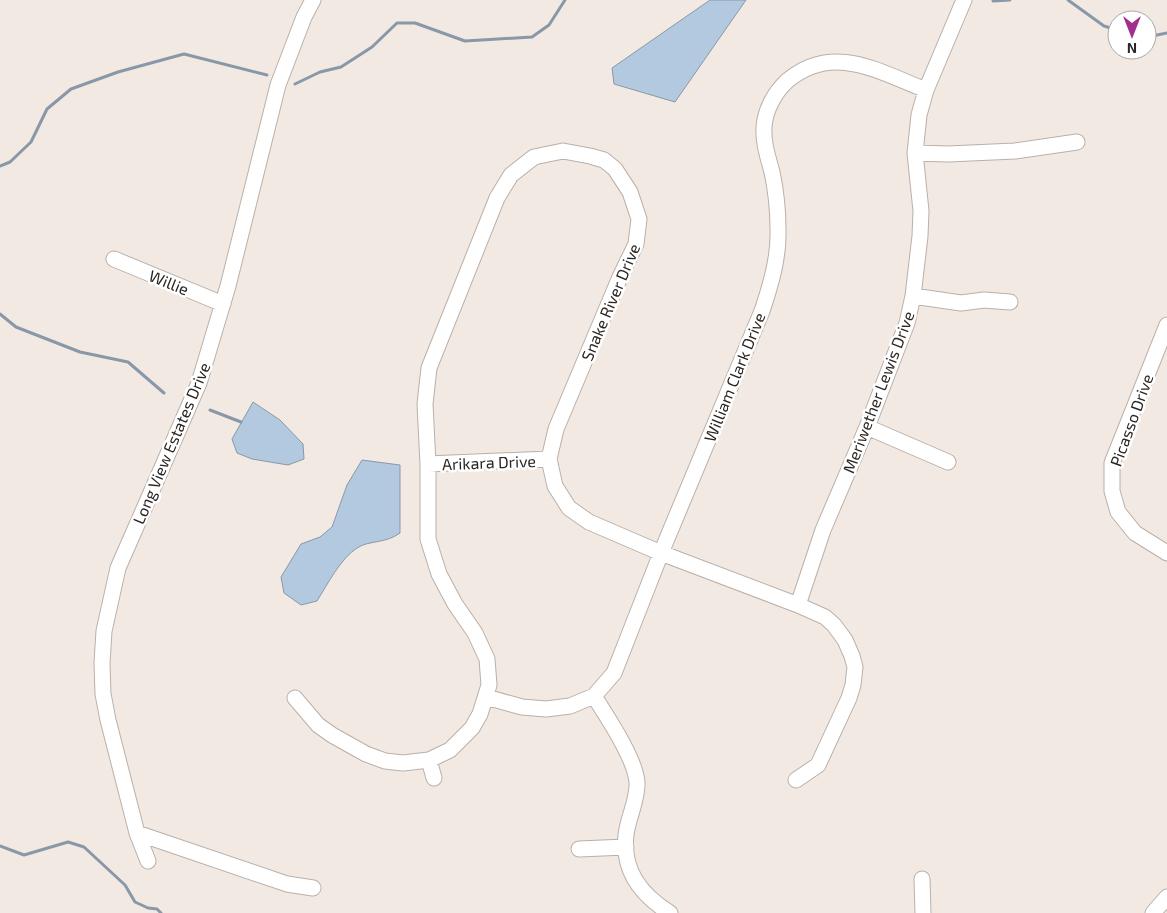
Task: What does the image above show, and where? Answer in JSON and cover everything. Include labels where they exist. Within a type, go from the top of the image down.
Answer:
[{"type":"street","name":"Long View Estates Drive","points":[[148,861],[137,834],[108,720],[103,686],[104,632],[118,568],[199,383],[223,304],[278,85],[304,17],[313,0]]},
{"type":"street","name":"Meriwether Lewis Drive","points":[[798,606],[824,530],[899,345],[914,296],[921,210],[915,153],[919,115],[926,90],[964,0]]},
{"type":"street","name":"William Clark Drive","points":[[486,697],[522,707],[546,709],[570,706],[594,696],[614,673],[762,311],[770,285],[779,231],[777,200],[765,149],[764,126],[769,107],[779,88],[797,72],[818,64],[838,60],[859,64],[926,90]]},
{"type":"street","points":[[915,153],[948,154],[1014,151],[1077,142]]},
{"type":"street","name":"Snake River Drive","points":[[295,698],[318,725],[332,736],[366,754],[385,761],[403,763],[429,760],[450,750],[462,740],[476,721],[486,697],[488,685],[487,659],[475,633],[455,604],[439,574],[428,539],[428,464],[425,404],[428,368],[497,198],[511,175],[534,158],[563,152],[590,156],[604,160],[616,169],[636,205],[639,232],[636,244],[620,277],[556,429],[549,459],[555,486],[569,508],[577,516],[589,522],[825,617],[834,625],[845,640],[852,656],[855,667],[853,684],[849,698],[818,765],[796,780]]},
{"type":"street","name":"Willie","points":[[114,259],[223,304]]},
{"type":"street","points":[[914,296],[961,303],[984,300],[1010,302]]},
{"type":"street","name":"Picasso Drive","points":[[1167,325],[1112,463],[1112,491],[1118,512],[1135,533],[1167,554]]},
{"type":"street","points":[[866,427],[948,462]]},
{"type":"street","name":"Arikara Drive","points":[[428,464],[549,459]]},
{"type":"street","points":[[594,696],[628,753],[637,781],[626,834],[630,874],[658,906],[670,913]]},
{"type":"street","points":[[429,760],[434,778]]},
{"type":"street","points":[[137,834],[287,884],[314,888]]},
{"type":"street","points":[[579,849],[626,847]]},
{"type":"street","points":[[922,879],[924,913]]},
{"type":"street","points":[[1153,913],[1167,897]]},
{"type":"water","points":[[710,0],[746,0],[675,102],[614,84],[612,68]]},
{"type":"water","points":[[253,402],[280,420],[303,444],[304,459],[288,465],[252,459],[237,453],[232,439]]},
{"type":"water","points":[[362,460],[400,465],[400,533],[389,539],[367,544],[351,552],[340,565],[317,601],[301,605],[284,593],[281,577],[301,544],[320,537],[332,527],[347,485]]},
{"type":"waterway","points":[[295,84],[320,72],[341,67],[372,47],[397,23],[415,23],[465,41],[532,37],[549,25],[565,0]]},
{"type":"waterway","points":[[993,1],[1010,0]]},
{"type":"waterway","points":[[1068,0],[1107,27]]},
{"type":"waterway","points":[[1157,35],[1167,33]]},
{"type":"waterway","points":[[0,166],[10,162],[31,142],[47,109],[71,89],[118,72],[184,54],[267,75]]},
{"type":"waterway","points":[[0,314],[16,327],[80,352],[128,362],[164,393]]},
{"type":"waterway","points":[[210,410],[241,422]]},
{"type":"waterway","points":[[0,846],[24,855],[68,842],[84,847],[125,885],[135,902],[148,908],[157,909],[161,913]]}]
